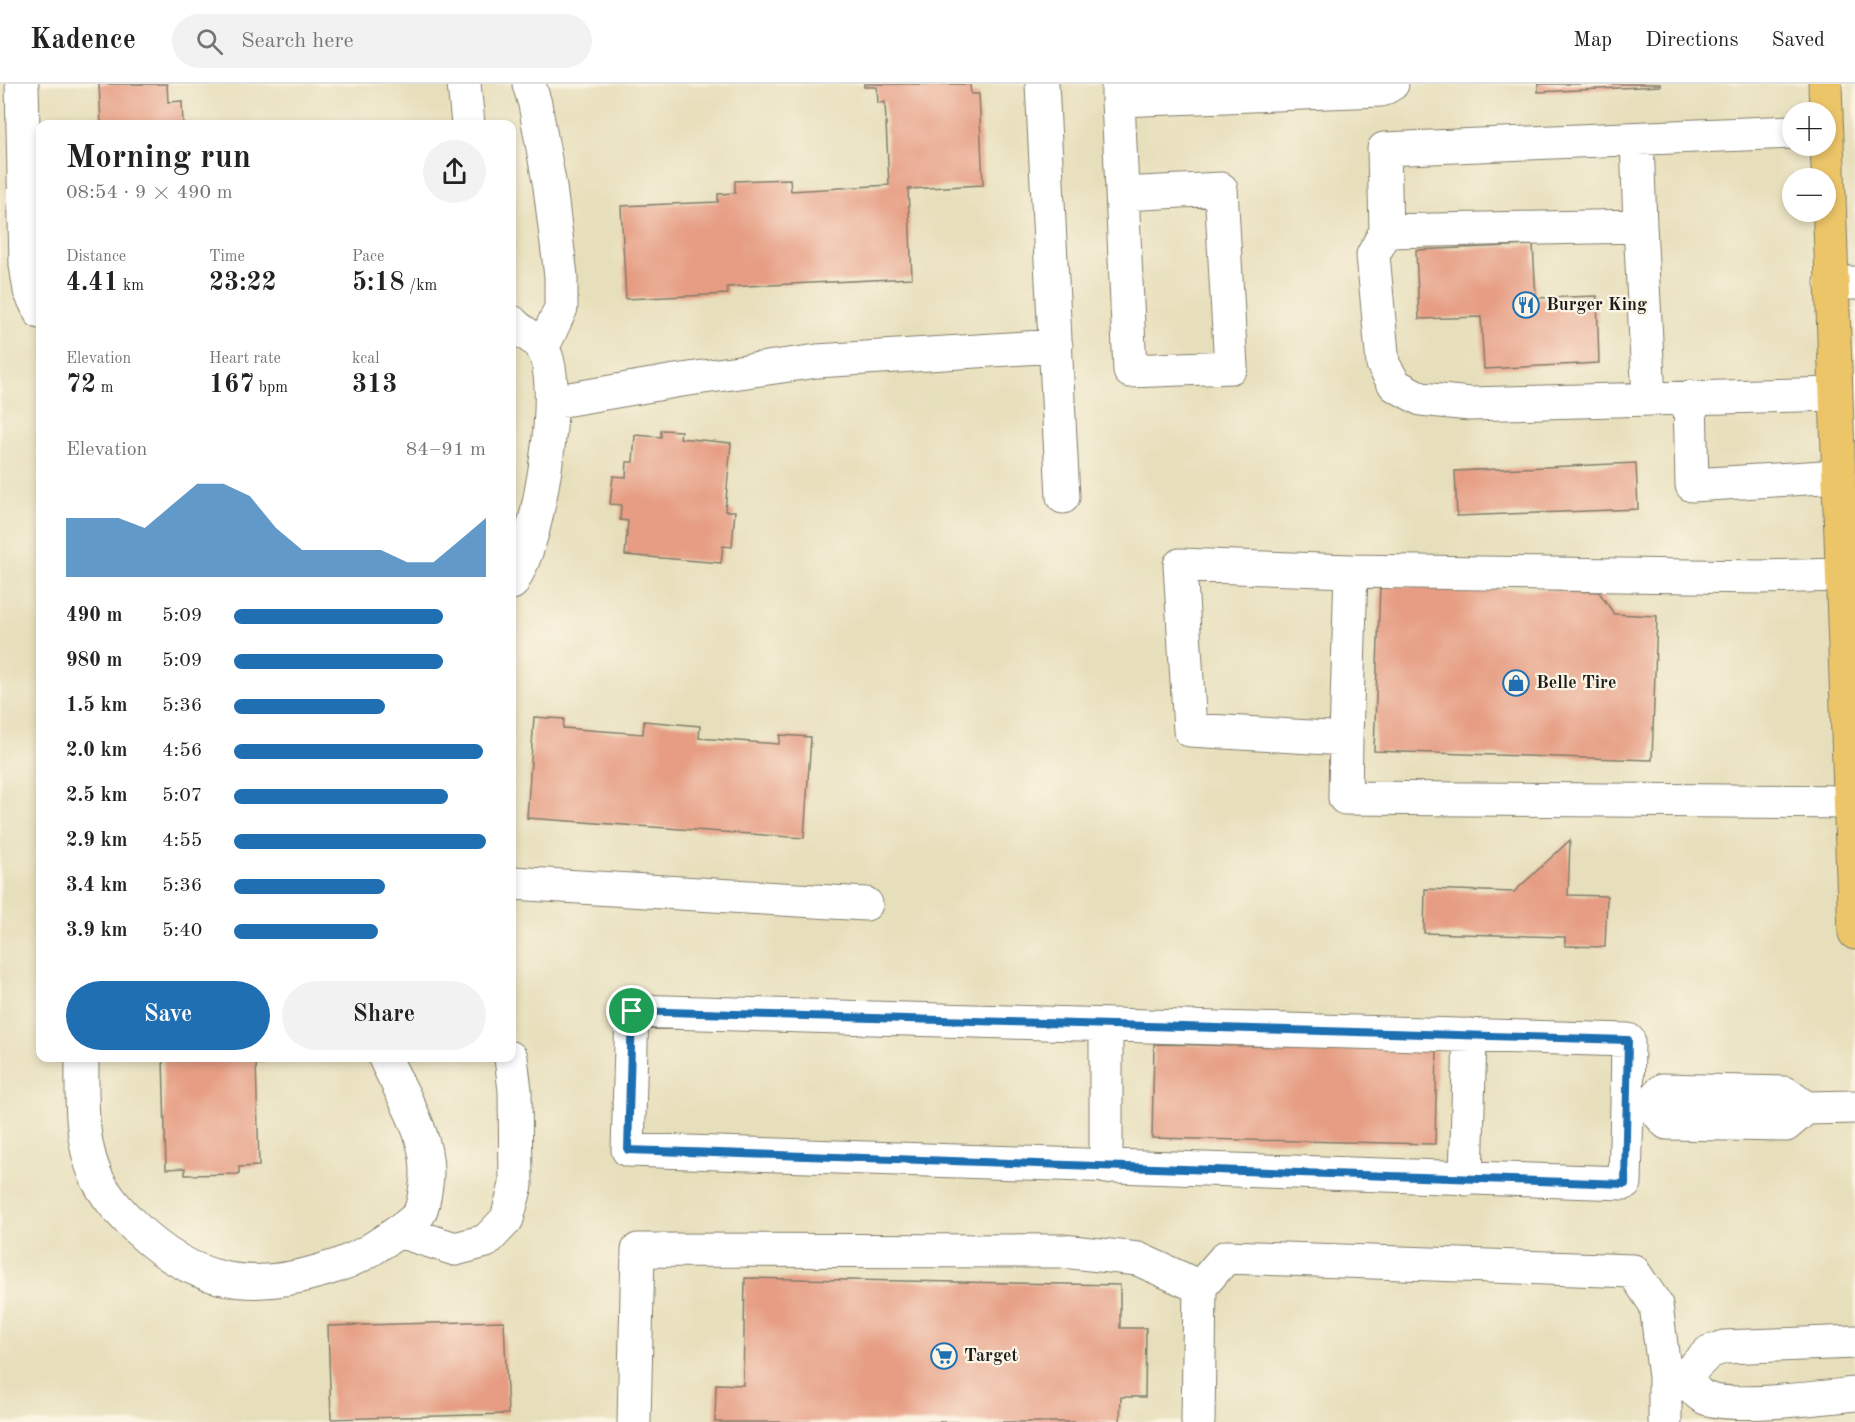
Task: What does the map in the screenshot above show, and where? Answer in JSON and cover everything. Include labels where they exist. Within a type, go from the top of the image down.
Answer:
[{"type":"main road","points":[[1825,84],[1825,102]]},
{"type":"main road","points":[[1829,156],[1843,283],[1835,394],[1847,595],[1850,802],[1855,933]]},
{"type":"lane","points":[[22,84],[26,265],[30,291],[36,304]]},
{"type":"lane","points":[[464,84],[468,120]]},
{"type":"lane","points":[[527,348],[561,308],[561,276],[548,175],[529,84]]},
{"type":"lane","points":[[1042,84],[1063,497]]},
{"type":"lane","points":[[1122,194],[1221,189],[1231,367],[1130,371],[1122,194],[1118,92],[1381,90],[1392,84]]},
{"type":"lane","points":[[1782,132],[1384,149],[1386,231],[1372,255],[1383,364],[1395,385],[1421,399],[1470,404],[1835,394]]},
{"type":"lane","points":[[1637,139],[1649,398]]},
{"type":"lane","points":[[1386,231],[1640,226]]},
{"type":"lane","points":[[516,329],[527,348],[551,375],[552,402],[542,490],[530,541],[516,574]]},
{"type":"lane","points":[[552,402],[675,381],[818,361],[1056,346]]},
{"type":"lane","points":[[1690,397],[1692,485],[1839,476]]},
{"type":"lane","points":[[1346,739],[1190,730],[1180,565],[1351,571],[1761,577],[1847,595]]},
{"type":"lane","points":[[1351,571],[1345,798],[1850,802]]},
{"type":"lane","points":[[516,883],[866,904]]},
{"type":"lane","points":[[632,1011],[1470,1035],[1628,1040],[1638,1105],[1625,1184],[628,1150],[632,1011]]},
{"type":"lane","points":[[1106,1025],[1106,1167]]},
{"type":"lane","points":[[1466,1179],[1470,1035]]},
{"type":"lane","points":[[82,1062],[82,1107],[86,1145],[95,1175],[115,1208],[145,1237],[183,1263],[220,1278],[264,1283],[300,1277],[342,1265],[370,1251],[399,1231],[419,1213],[427,1184],[425,1156],[416,1118],[387,1062]]},
{"type":"lane","points":[[399,1231],[455,1249],[486,1241],[507,1219],[516,1185],[515,1090],[512,1062]]},
{"type":"lane","points":[[1638,1105],[1663,1090],[1785,1093],[1806,1107],[1855,1107]]},
{"type":"lane","points":[[634,1422],[638,1250],[1062,1251],[1138,1259],[1200,1287]]},
{"type":"lane","points":[[1198,1422],[1200,1287],[1226,1257],[1633,1271],[1656,1305],[1674,1377],[1665,1422]]},
{"type":"lane","points":[[1674,1377],[1708,1352],[1724,1347],[1855,1342]]},
{"type":"lane","points":[[1674,1377],[1703,1397],[1726,1402],[1798,1400],[1855,1394]]},
{"type":"building","points":[[99,84],[167,84],[168,102],[182,101],[183,120],[101,120]]},
{"type":"building","points":[[864,84],[970,84],[971,94],[979,94],[983,185],[908,189],[912,278],[727,287],[728,294],[626,299],[621,206],[718,202],[718,194],[735,193],[735,181],[790,179],[791,191],[889,185],[885,102],[878,103],[877,87],[864,87]]},
{"type":"building","points":[[1538,84],[1660,84],[1660,86],[1538,92]]},
{"type":"building","points":[[1533,245],[1536,298],[1597,296],[1599,363],[1484,369],[1481,317],[1419,319],[1416,250]]},
{"type":"building","points":[[661,430],[681,431],[680,438],[731,443],[725,511],[735,511],[732,547],[723,546],[721,563],[625,555],[628,521],[620,520],[621,505],[610,504],[613,476],[626,477],[627,462],[633,462],[635,435],[661,437]]},
{"type":"building","points":[[1636,463],[1638,509],[1457,516],[1455,471]]},
{"type":"building","name":"Belle Tire","points":[[1380,585],[1599,592],[1614,614],[1657,616],[1652,760],[1374,751]]},
{"type":"building","points":[[534,717],[564,719],[563,728],[643,734],[644,721],[700,726],[699,738],[779,744],[780,735],[811,737],[804,838],[527,818]]},
{"type":"building","points":[[1570,840],[1568,895],[1607,896],[1605,947],[1565,946],[1565,937],[1424,933],[1425,889],[1514,892]]},
{"type":"building","points":[[1154,1044],[1437,1050],[1435,1144],[1152,1138]]},
{"type":"building","points":[[163,1062],[256,1062],[259,1166],[239,1167],[239,1174],[185,1175],[185,1168],[166,1169]]},
{"type":"building","name":"Target","points":[[745,1278],[1120,1285],[1120,1328],[1146,1328],[1145,1397],[1121,1397],[1120,1422],[715,1422],[716,1384],[743,1385]]},
{"type":"building","points":[[504,1321],[508,1414],[331,1419],[328,1326]]},
{"type":"place","name":"Burger King","points":[[1526,305]]},
{"type":"place","name":"Belle Tire","points":[[1516,683]]},
{"type":"place","name":"Target","points":[[944,1356]]},
{"type":"route","points":[[632,1011],[1628,1040],[1625,1184],[628,1150],[632,1011]]}]
